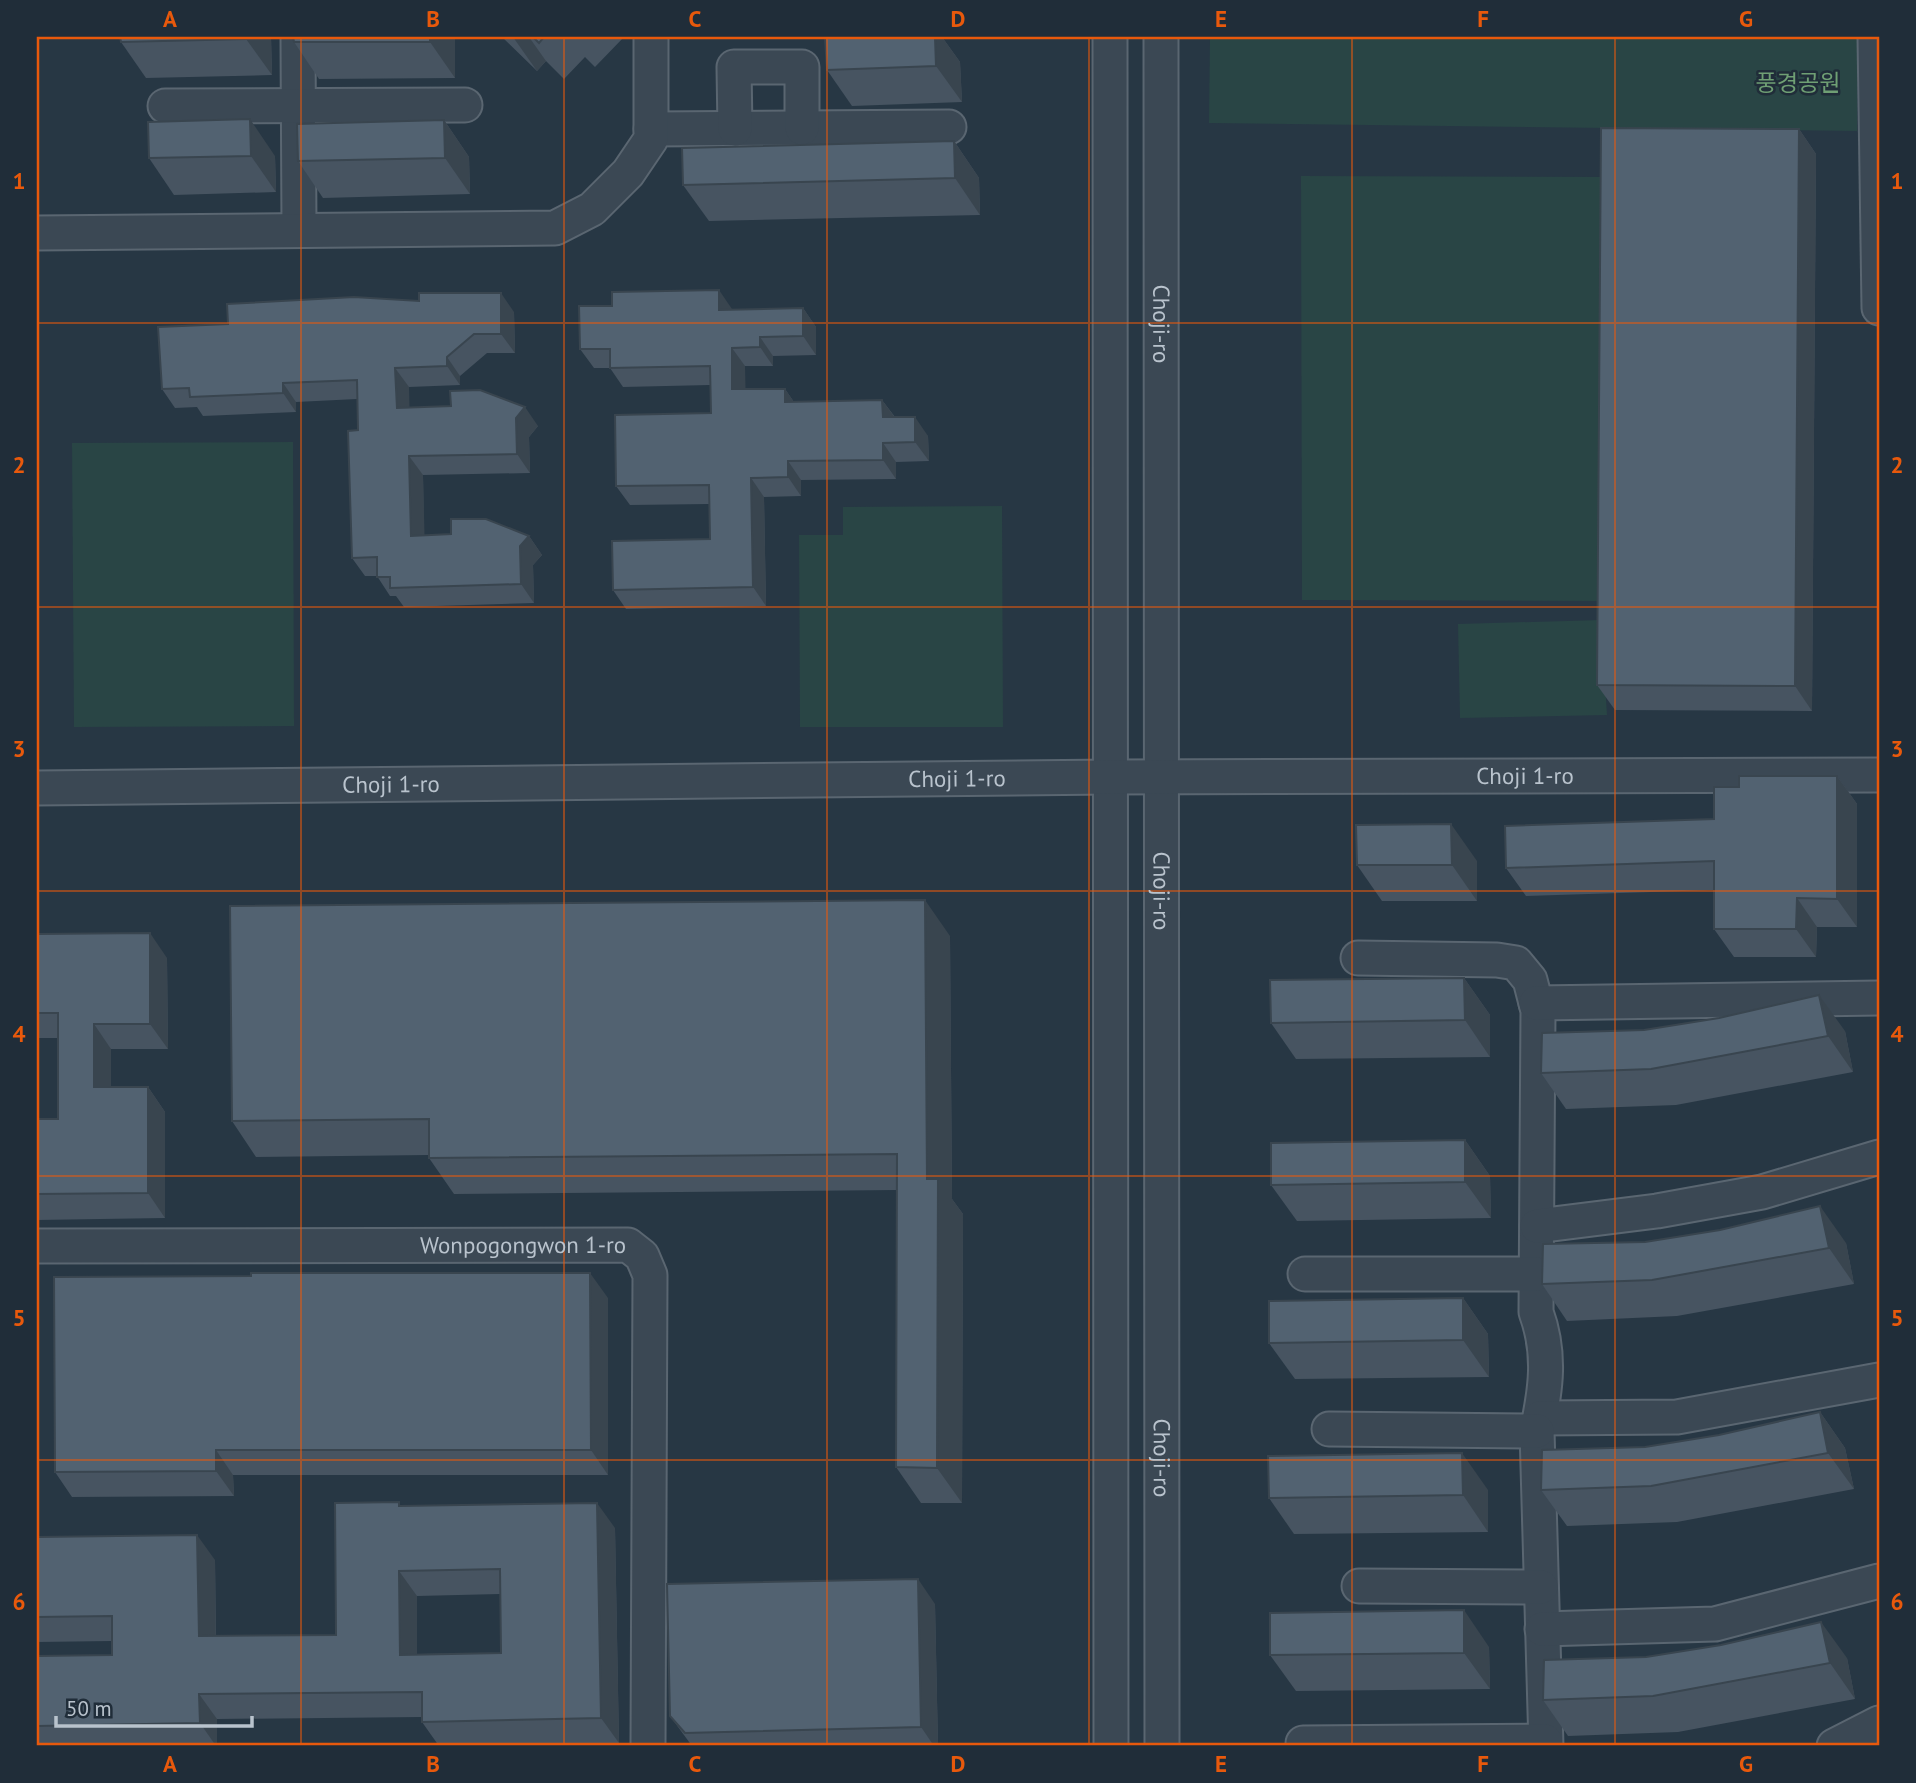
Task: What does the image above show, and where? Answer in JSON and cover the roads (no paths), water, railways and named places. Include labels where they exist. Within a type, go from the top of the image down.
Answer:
[{"type":"street","points":[[298,37],[299,230]]},
{"type":"street","points":[[37,233],[555,228],[592,209],[628,173],[651,139],[651,37]]},
{"type":"street","points":[[1110,37],[1111,1746]]},
{"type":"street","name":"Choji-ro","points":[[1161,37],[1161,1746]]},
{"type":"street","points":[[1875,37],[1879,308]]},
{"type":"street","points":[[735,129],[734,67],[802,67],[802,128]]},
{"type":"street","points":[[164,106],[465,105]]},
{"type":"street","points":[[651,130],[949,127]]},
{"type":"street","name":"Choji 1-ro","points":[[37,788],[1163,776],[1879,775]]},
{"type":"street","points":[[1303,1743],[1546,1744],[1539,1425],[1546,1391],[1547,1359],[1543,1331],[1536,1312],[1538,1011],[1530,980],[1516,963],[1497,960],[1358,958]]},
{"type":"street","points":[[1536,1003],[1879,998]]},
{"type":"street","points":[[1537,1226],[1657,1211],[1762,1192],[1879,1157]]},
{"type":"street","name":"Wonpogongwon 1-ro","points":[[37,1246],[628,1245],[642,1256],[650,1275],[648,1746]]},
{"type":"street","points":[[1305,1274],[1536,1274]]},
{"type":"street","points":[[1329,1429],[1539,1425],[1677,1417],[1879,1380]]},
{"type":"street","points":[[1542,1629],[1715,1624],[1879,1581]]},
{"type":"street","points":[[1359,1586],[1541,1587]]},
{"type":"street","points":[[1834,1746],[1879,1723]]},
{"type":"park label","name":"풍경공원","points":[[1798,83]]}]
